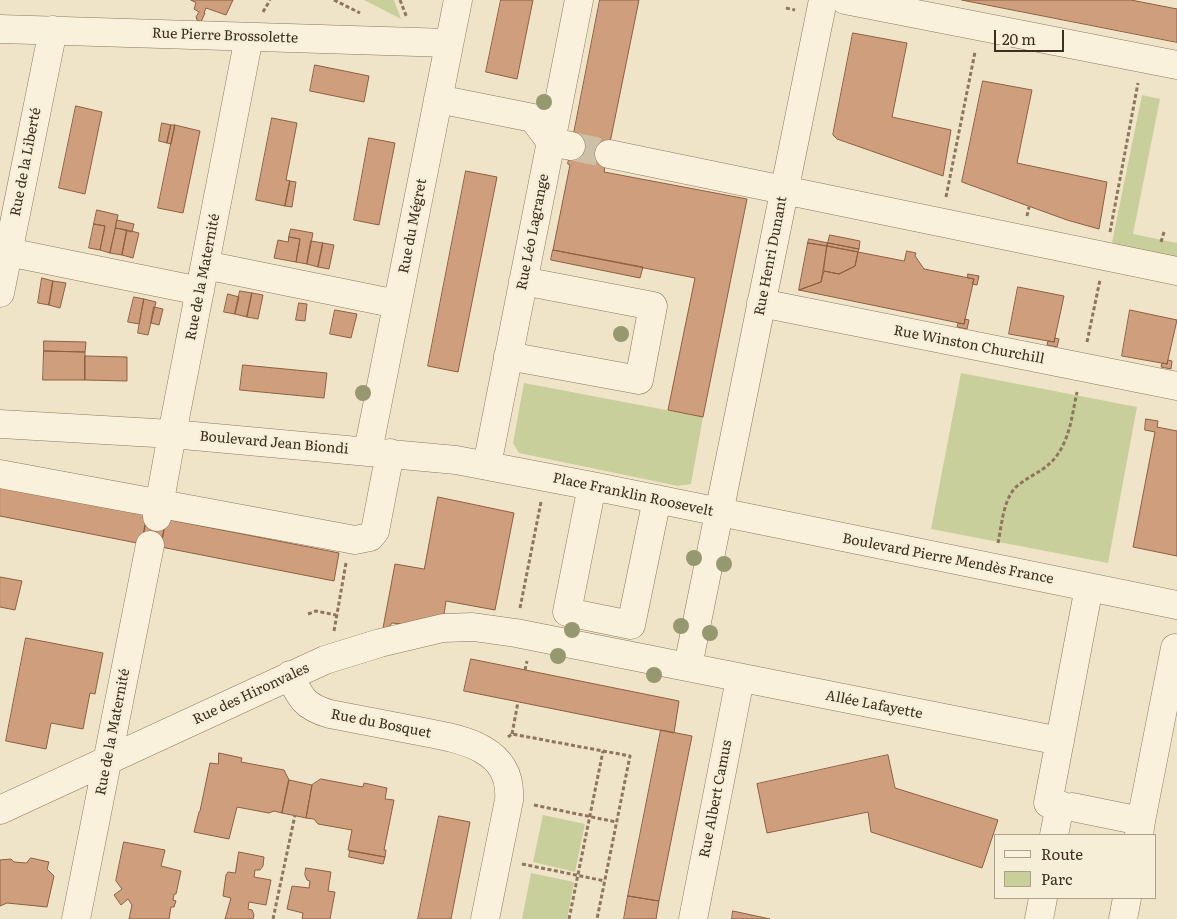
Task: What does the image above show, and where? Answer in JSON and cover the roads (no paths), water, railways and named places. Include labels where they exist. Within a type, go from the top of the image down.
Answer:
[{"type":"street","name":"Rue du Mégret","points":[[158,511],[350,540],[364,540],[375,531],[379,452],[397,304],[458,0]]},
{"type":"street","name":"Rue Léo Lagrange","points":[[487,465],[523,281],[561,144],[579,0]]},
{"type":"street","name":"Rue Henri Dunant","points":[[719,512],[823,0]]},
{"type":"street","points":[[845,0],[1177,65]]},
{"type":"street","name":"Rue Pierre Brossolette","points":[[0,29],[449,44]]},
{"type":"street","name":"Rue de la Liberté","points":[[0,289],[53,30]]},
{"type":"street","name":"Rue de la Maternité","points":[[158,511],[250,37]]},
{"type":"street","points":[[438,99],[533,118],[561,144]]},
{"type":"street","points":[[609,154],[1177,271]]},
{"type":"street","points":[[8,252],[200,291]]},
{"type":"street","points":[[205,265],[397,304]]},
{"type":"street","points":[[508,356],[639,380],[653,306],[523,281]]},
{"type":"street","name":"Rue Winston Churchill","points":[[762,303],[1177,386]]},
{"type":"street","name":"Boulevard Jean Biondi","points":[[0,424],[172,434],[379,452],[456,460],[546,476]]},
{"type":"street","points":[[0,474],[158,511]]},
{"type":"street","name":"Place Franklin Roosevelt","points":[[546,476],[719,512],[688,666]]},
{"type":"street","points":[[592,486],[567,612],[631,625],[657,499]]},
{"type":"street","name":"Boulevard Pierre Mendès France","points":[[719,512],[1177,605]]},
{"type":"street","name":"Rue de la Maternité","points":[[76,919],[150,546]]},
{"type":"street","points":[[1054,834],[1060,805],[1048,802],[1089,587]]},
{"type":"street","name":"Rue des Hironvales","points":[[0,810],[328,658],[443,628],[473,627],[516,633],[688,666]]},
{"type":"street","points":[[1072,807],[1140,828],[1175,648],[1177,649]]},
{"type":"street","name":"Allée Lafayette","points":[[688,666],[740,679],[1060,741]]},
{"type":"street","name":"Rue du Bosquet","points":[[290,675],[298,695],[312,708],[321,712],[466,741],[488,752],[502,769],[507,779],[508,800],[485,919]]},
{"type":"street","name":"Rue Albert Camus","points":[[693,919],[740,679]]},
{"type":"street","points":[[1039,919],[1043,899]]},
{"type":"street","points":[[1123,919],[1127,899]]},
{"type":"tunnel","points":[[571,146],[609,154]]}]
